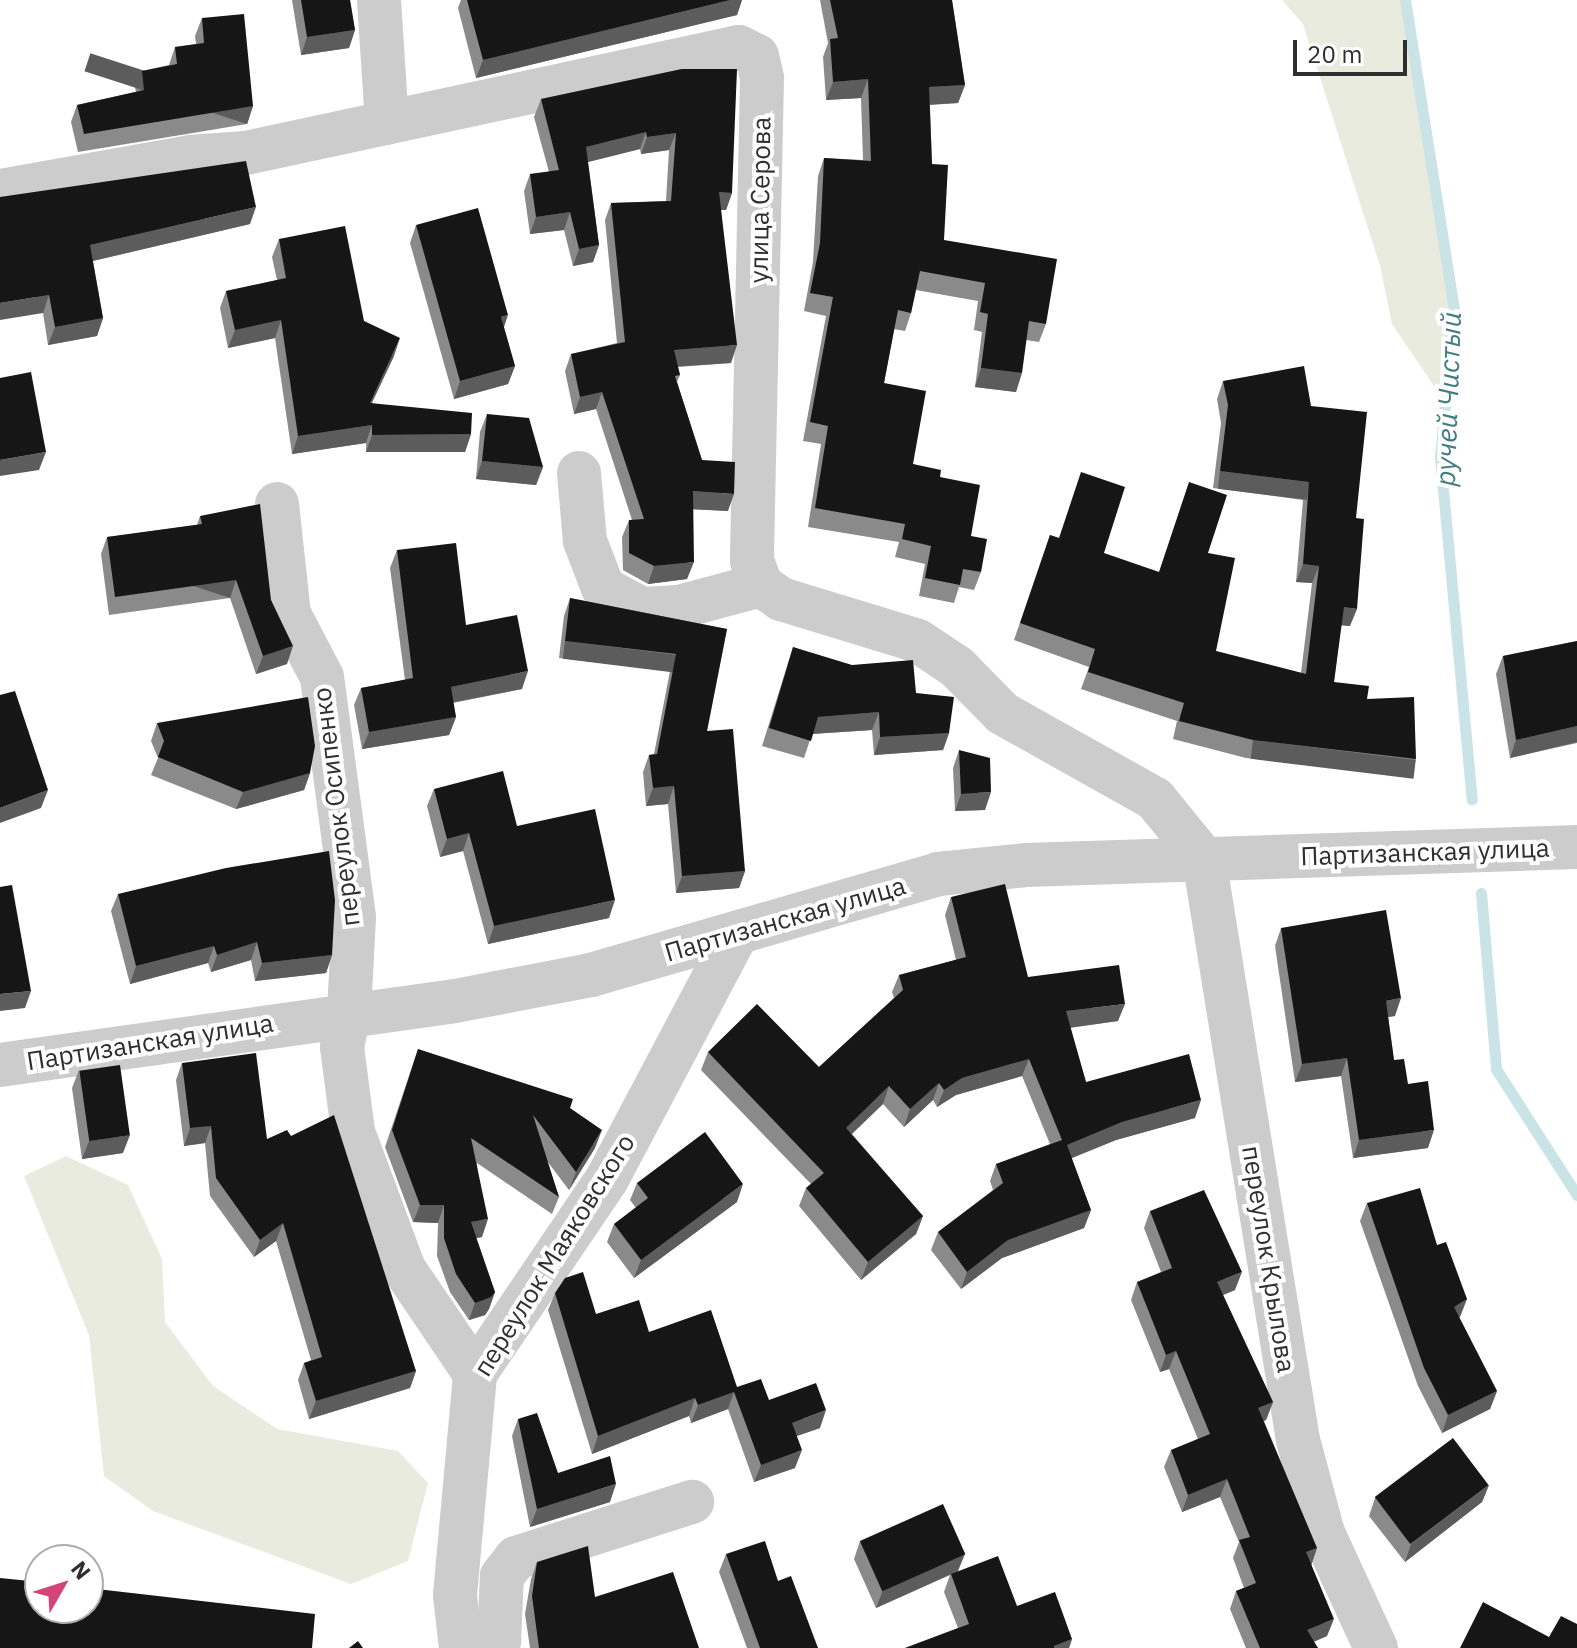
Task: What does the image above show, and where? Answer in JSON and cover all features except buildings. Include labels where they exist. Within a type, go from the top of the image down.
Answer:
[{"type":"street","points":[[379,0],[387,123]]},
{"type":"street","name":"улица Серова","points":[[0,191],[190,157],[246,153],[739,47],[757,56],[762,78],[752,561],[761,585]]},
{"type":"street","points":[[579,473],[585,541],[603,588],[642,609],[679,607],[761,585],[781,599],[918,641],[957,667],[1002,713],[1155,799],[1204,859]]},
{"type":"street","name":"переулок Осипенко","points":[[277,504],[289,614],[322,677],[354,917],[349,1012],[342,1047],[353,1132],[404,1269],[475,1374]]},
{"type":"street","name":"Партизанская улица","points":[[0,1065],[349,1012],[455,1001],[591,975],[737,933],[832,901],[938,874],[1026,865],[1577,847]]},
{"type":"street","name":"переулок Крылова","points":[[1204,859],[1298,1440],[1323,1533],[1376,1648]]},
{"type":"street","name":"переулок Маяковского","points":[[461,1648],[455,1595],[475,1374],[607,1179],[737,933]]},
{"type":"street","points":[[491,1648],[499,1641],[502,1576],[516,1558],[692,1502]]},
{"type":"shaded area","points":[[1282,0],[1405,0],[1454,309],[1445,402],[1392,324],[1380,266],[1303,24]]},
{"type":"shaded area","points":[[66,1156],[128,1185],[162,1259],[165,1322],[213,1386],[277,1429],[398,1451],[428,1483],[408,1561],[351,1584],[153,1511],[104,1476],[89,1335],[24,1176]]},
{"type":"waterway","name":"ручей Чистый","points":[[1405,0],[1454,309],[1440,457],[1472,800]]},
{"type":"waterway","name":"ручей Чистый","points":[[1481,893],[1496,1069],[1577,1195]]}]
